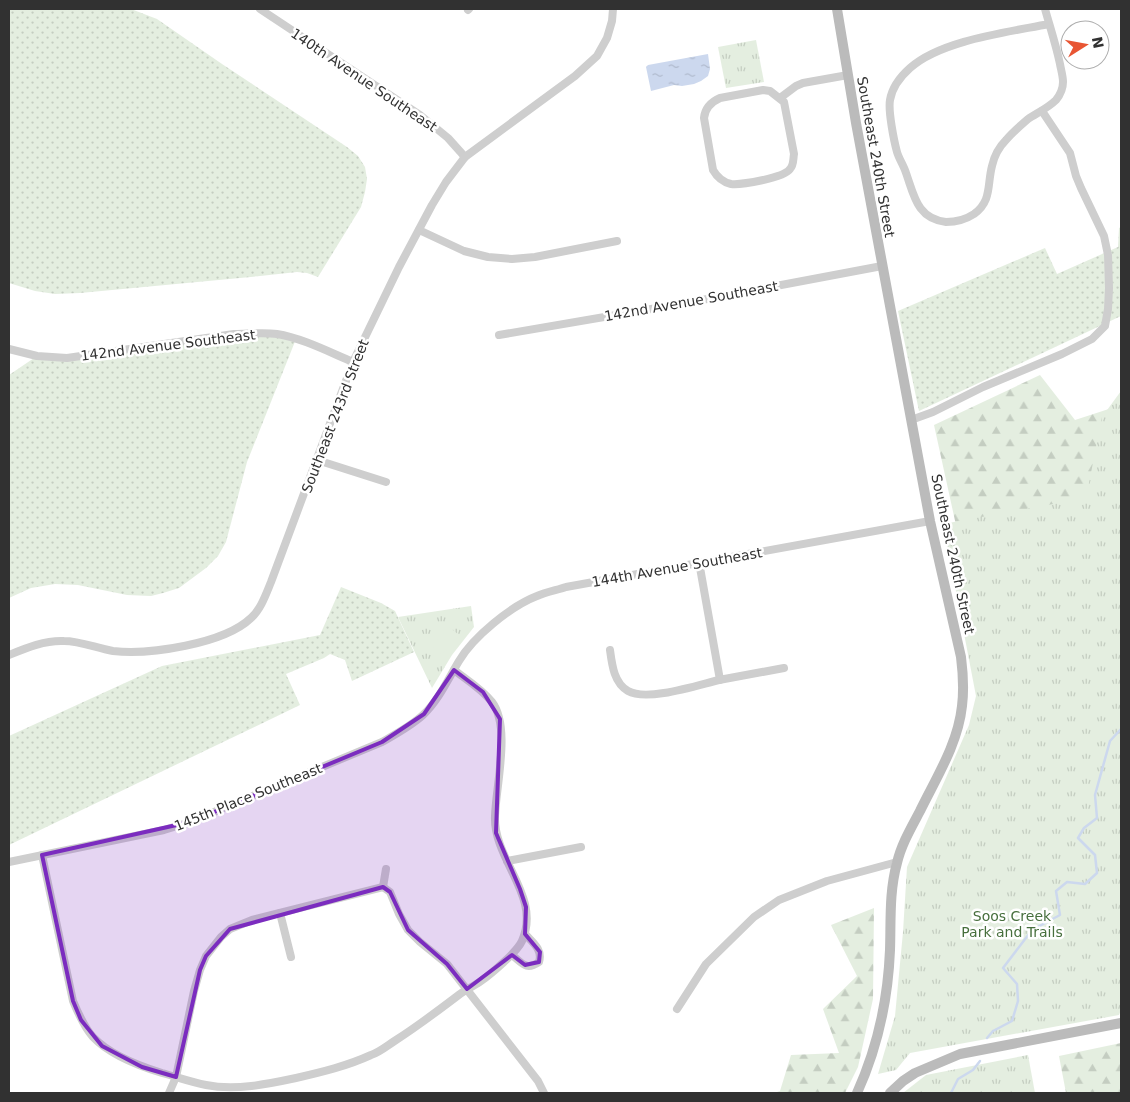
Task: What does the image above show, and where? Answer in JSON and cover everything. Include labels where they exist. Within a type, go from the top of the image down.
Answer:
[{"type":"main road","name":"Southeast 240th Street","points":[[836,9],[930,521],[961,657],[963,679],[962,707],[952,747],[909,832],[897,862],[892,888],[890,960],[884,1006],[870,1059],[857,1093]]},
{"type":"main road","points":[[890,1093],[915,1073],[960,1054],[1121,1023]]},
{"type":"street","name":"140th Avenue Southeast","points":[[260,9],[420,115],[448,138],[465,157]]},
{"type":"street","name":"Southeast 243rd Street","points":[[9,655],[37,644],[51,641],[66,641],[130,652],[158,650],[208,641],[226,634],[252,617],[263,600],[354,362],[399,267],[432,205],[465,157],[575,76],[597,56],[607,38],[613,9]]},
{"type":"street","points":[[1046,9],[1063,81],[1062,90],[1056,100],[1028,119],[997,151],[992,164],[988,197],[983,206],[974,214],[959,222],[937,221],[924,213],[916,203],[906,172],[897,153],[890,113],[890,99],[894,89],[910,68],[941,50],[962,42],[1049,24]]},
{"type":"street","points":[[780,98],[803,83],[848,75]]},
{"type":"street","points":[[763,90],[770,91],[780,98],[786,108],[794,154],[790,169],[778,177],[737,184],[729,184],[717,177],[713,170],[704,118],[705,111],[709,105],[714,100],[720,98],[763,90]]},
{"type":"street","points":[[911,420],[1062,354],[1092,339],[1105,326],[1109,288],[1108,255],[1104,236],[1080,188],[1070,153],[1042,111]]},
{"type":"street","points":[[419,230],[464,250],[488,257],[512,259],[535,257],[617,241]]},
{"type":"street","name":"142nd Avenue Southeast","points":[[500,335],[686,303],[882,266]]},
{"type":"street","name":"142nd Avenue Southeast","points":[[9,349],[37,356],[67,358],[234,334],[258,333],[277,334],[296,339],[354,362]]},
{"type":"street","points":[[317,460],[386,482]]},
{"type":"street","name":"144th Avenue Southeast","points":[[454,670],[470,646],[493,624],[518,605],[538,595],[566,587],[930,521]]},
{"type":"street","points":[[699,562],[720,680]]},
{"type":"street","points":[[610,650],[614,672],[618,681],[627,691],[636,694],[662,693],[784,668]]},
{"type":"street","points":[[42,855],[72,1001],[91,1036],[102,1046],[142,1067],[207,1085],[238,1087],[267,1084],[344,1066],[374,1054],[411,1030],[467,989],[482,981],[512,955],[519,947],[525,934],[527,922],[526,907],[520,889],[500,849],[494,818],[502,735],[500,719],[494,704],[483,692],[454,670]]},
{"type":"street","name":"145th Place Southeast","points":[[9,862],[164,830],[190,822],[382,742],[424,714],[439,695],[454,670]]},
{"type":"street","points":[[506,861],[582,847]]},
{"type":"street","points":[[677,1009],[706,964],[754,917],[779,900],[827,881],[897,862]]},
{"type":"street","points":[[383,887],[386,869]]},
{"type":"street","points":[[169,1093],[176,1077],[200,970],[206,956],[221,937],[230,929],[252,920],[383,887],[390,892],[408,930],[447,964],[538,1081],[544,1093]]},
{"type":"street","points":[[280,913],[291,956]]},
{"type":"street","points":[[512,955],[524,966],[532,966],[539,962],[540,952],[525,934]]},
{"type":"highlighted area","points":[[454,670],[483,692],[500,719],[496,833],[526,907],[525,934],[540,952],[539,962],[525,965],[512,955],[467,989],[447,964],[408,930],[390,892],[383,887],[230,929],[206,956],[200,970],[176,1077],[142,1067],[102,1046],[81,1020],[73,1001],[42,855],[190,822],[382,742],[424,714]]},
{"type":"green space","points":[[9,9],[131,9],[157,19],[358,156],[365,167],[367,179],[361,207],[318,277],[297,272],[55,294],[35,291],[9,283]]},
{"type":"green space","points":[[756,40],[764,82],[726,88],[718,47]]},
{"type":"green space","points":[[1121,227],[1121,316],[919,411],[898,311],[1045,248],[1057,274],[1118,247],[1119,228]]},
{"type":"green space","points":[[234,334],[296,339],[247,462],[226,542],[218,556],[206,568],[179,588],[151,596],[127,595],[78,585],[55,584],[31,588],[9,598],[9,375],[37,356],[67,358]]},
{"type":"green space","points":[[1040,375],[1075,420],[1121,405],[904,1010],[974,762],[983,681],[961,548],[934,425]]},
{"type":"green space","name":"Soos Creek Park and Trails","points":[[1121,391],[1121,1010],[1119,1015],[910,1053],[896,1070],[878,1074],[895,1016],[907,867],[969,725],[976,696],[943,524],[1086,498],[1102,417]]},
{"type":"green space","points":[[341,587],[381,603],[395,611],[414,652],[352,681],[345,660],[330,654],[286,674],[300,705],[9,845],[9,736],[162,666],[320,635]]},
{"type":"green space","points":[[471,606],[474,627],[452,655],[432,688],[398,617]]},
{"type":"green space","points":[[449,627],[459,635],[442,655],[432,646]]},
{"type":"green space","points":[[874,908],[873,999],[858,1067],[845,1093],[774,1093],[780,1091],[791,1055],[839,1053],[823,1009],[857,976],[831,925]]},
{"type":"green space","points":[[1121,1043],[1121,1093],[1066,1093],[1059,1056]]},
{"type":"green space","points":[[1028,1055],[1035,1093],[903,1093],[926,1075]]},
{"type":"water","points":[[708,54],[710,69],[708,76],[701,81],[694,84],[674,85],[651,91],[646,67],[648,65]]},
{"type":"waterway","points":[[987,1038],[993,1031],[1012,1021],[1018,1001],[1017,984],[1003,968],[1032,930],[1060,915],[1056,891],[1067,882],[1085,884],[1097,873],[1095,855],[1078,838],[1084,828],[1097,818],[1095,795],[1110,741],[1121,729]]},
{"type":"waterway","points":[[951,1093],[958,1079],[973,1070],[980,1061]]}]
